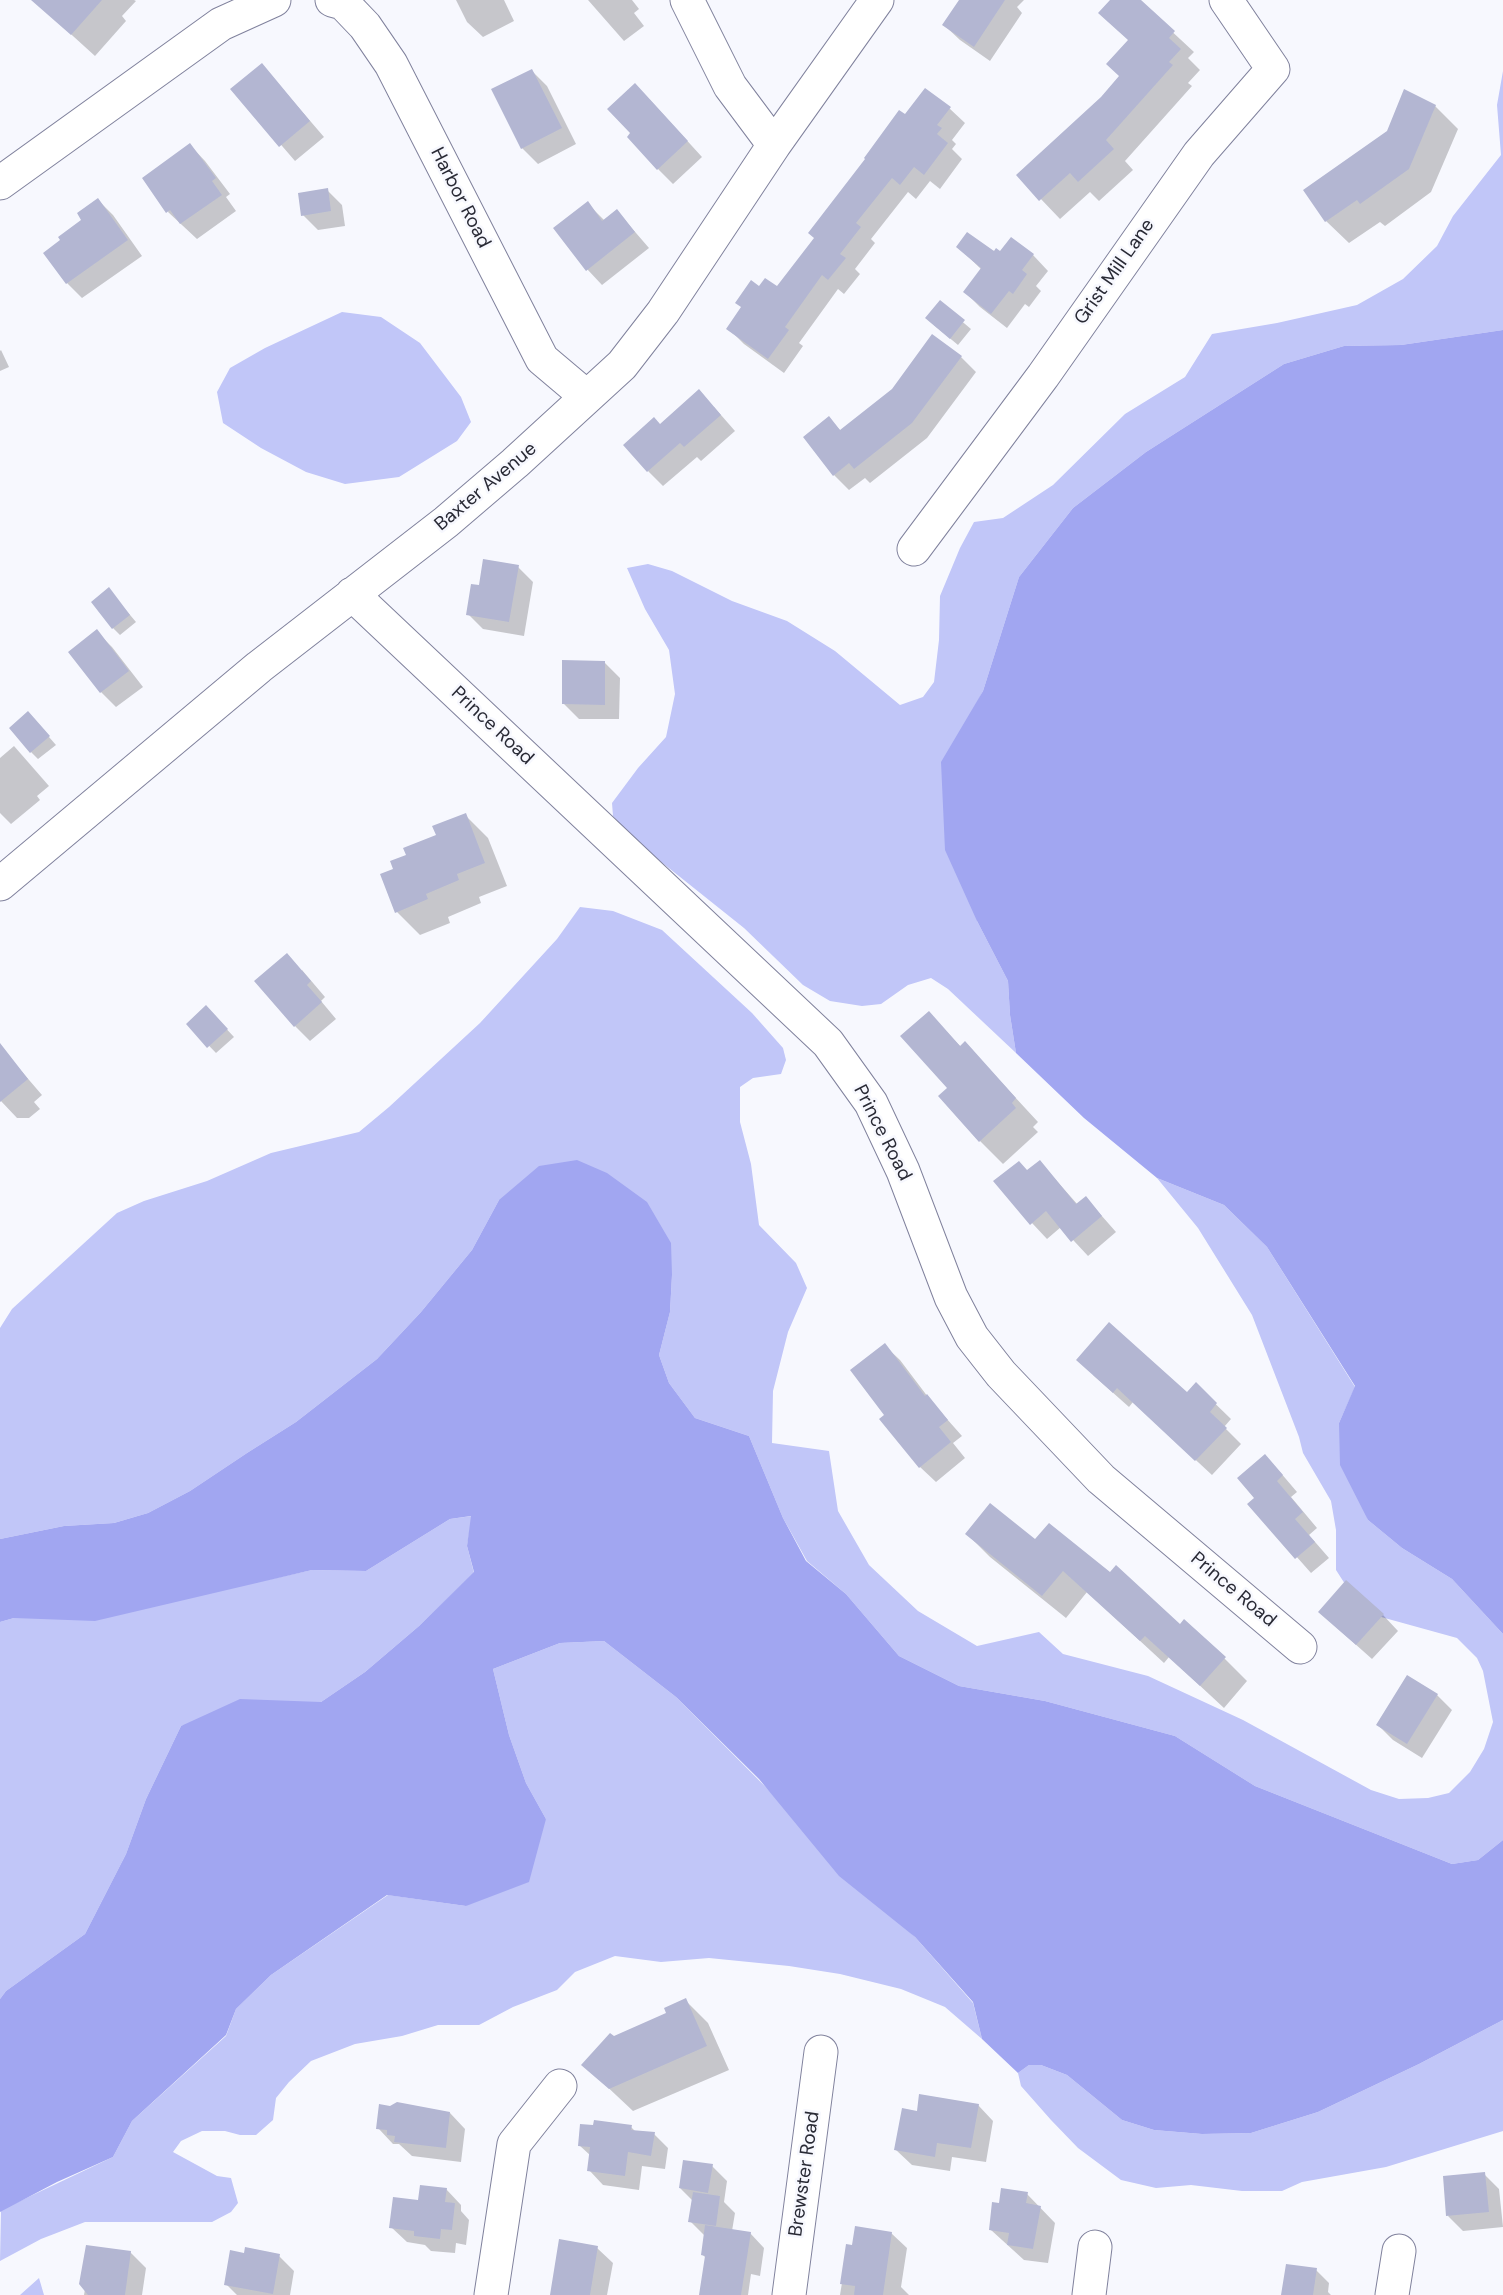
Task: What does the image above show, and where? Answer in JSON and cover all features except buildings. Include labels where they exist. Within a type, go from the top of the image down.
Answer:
[{"type":"street","points":[[0,183],[214,12],[274,0]]},
{"type":"street","name":"Harbor Road","points":[[332,0],[343,3],[365,26],[391,64],[542,359],[587,397]]},
{"type":"street","points":[[687,0],[730,86],[774,145]]},
{"type":"street","name":"Baxter Avenue","points":[[0,884],[149,757],[486,488],[622,365],[663,312],[774,145],[877,0]]},
{"type":"street","name":"Grist Mill Lane","points":[[914,549],[1042,376],[1199,154],[1273,69],[1226,0]]},
{"type":"street","name":"Prince Road","points":[[352,594],[828,1043],[871,1103],[903,1171],[951,1297],[972,1337],[1001,1374],[1101,1479],[1300,1647]]},
{"type":"street","name":"Brewster Road","points":[[789,2295],[821,2052]]},
{"type":"street","points":[[491,2295],[514,2144],[560,2086]]},
{"type":"street","points":[[1089,2295],[1096,2247]]},
{"type":"street","points":[[1392,2295],[1399,2251]]},
{"type":"shaded area","points":[[1503,71],[1503,330],[1401,345],[1344,346],[1284,364],[1146,452],[1073,508],[1019,577],[983,691],[970,716],[977,921],[1008,981],[1016,1053],[948,989],[931,978],[908,985],[881,1004],[862,1006],[830,1001],[803,985],[744,928],[655,857],[613,816],[612,803],[666,737],[675,694],[669,650],[645,609],[627,568],[648,564],[672,571],[732,601],[787,621],[835,651],[900,705],[923,697],[934,682],[940,596],[974,522],[1003,518],[1053,485],[1125,414],[1185,377],[1212,334],[1357,305],[1403,279],[1437,246],[1453,216],[1501,155],[1497,105]]},
{"type":"shaded area","points":[[342,312],[381,317],[420,343],[461,397],[471,422],[457,441],[399,477],[345,484],[306,472],[261,448],[223,423],[217,392],[230,368],[265,348]]},
{"type":"shaded area","points":[[1503,330],[1503,1634],[1452,1579],[1402,1548],[1368,1520],[1340,1465],[1339,1423],[1355,1386],[1267,1247],[1224,1205],[1157,1178],[1084,1118],[1016,1053],[1008,981],[945,850],[941,762],[983,691],[1019,577],[1073,508],[1146,452],[1284,364],[1344,346],[1401,345]]},
{"type":"shaded area","points":[[580,907],[613,911],[662,930],[752,1013],[783,1048],[786,1060],[781,1074],[753,1078],[740,1087],[740,1122],[751,1164],[759,1225],[796,1263],[807,1288],[788,1332],[773,1391],[772,1443],[829,1451],[838,1511],[869,1565],[918,1611],[977,1646],[1039,1632],[1063,1654],[1148,1676],[1243,1720],[1371,1790],[1399,1799],[1428,1798],[1449,1793],[1470,1772],[1484,1749],[1493,1722],[1483,1671],[1477,1658],[1457,1638],[1363,1612],[1336,1570],[1336,1530],[1331,1501],[1303,1453],[1252,1315],[1198,1228],[1157,1178],[1224,1205],[1267,1247],[1355,1387],[1339,1423],[1368,1520],[1402,1548],[1452,1579],[1503,1634],[1503,1840],[1478,1860],[1452,1864],[1255,1786],[1175,1736],[1045,1701],[959,1686],[899,1656],[846,1594],[807,1561],[783,1518],[749,1436],[695,1418],[669,1383],[659,1355],[670,1312],[672,1275],[499,1200],[472,1250],[421,1312],[377,1359],[296,1422],[190,1491],[148,1513],[114,1523],[64,1526],[0,1539],[0,1328],[12,1309],[117,1213],[144,1201],[207,1181],[271,1153],[359,1132],[480,1023],[557,939]]},
{"type":"shaded area","points":[[577,1160],[607,1173],[647,1202],[671,1243],[670,1312],[659,1355],[669,1383],[695,1418],[749,1436],[783,1518],[806,1561],[846,1594],[899,1656],[959,1686],[1045,1701],[1175,1736],[1255,1786],[1452,1864],[1478,1860],[1503,1840],[1503,2020],[1318,2112],[1251,2133],[1202,2134],[1154,2130],[1122,2120],[1067,2075],[1041,2065],[1029,2065],[1018,2073],[982,2039],[973,2002],[915,1937],[839,1876],[759,1779],[676,1697],[604,1641],[560,1643],[493,1669],[509,1735],[526,1783],[546,1819],[529,1882],[466,1906],[387,1895],[271,1975],[236,2009],[226,2035],[132,2121],[113,2157],[0,2212],[0,1999],[6,1991],[85,1934],[126,1854],[146,1799],[181,1726],[240,1699],[321,1702],[365,1672],[419,1626],[474,1572],[467,1546],[471,1516],[450,1519],[366,1571],[312,1570],[95,1621],[14,1618],[0,1622],[0,1539],[64,1526],[114,1523],[148,1513],[190,1491],[296,1422],[377,1359],[421,1312],[472,1250],[499,1200],[539,1166]]},
{"type":"shaded area","points":[[472,1516],[467,1546],[474,1573],[419,1626],[365,1672],[321,1702],[289,1702],[181,1726],[146,1799],[126,1854],[85,1934],[6,1991],[0,1999],[0,1622],[217,1591],[312,1570],[366,1571],[450,1519]]},
{"type":"shaded area","points":[[604,1641],[676,1697],[915,1937],[973,2003],[982,2039],[945,2007],[901,1989],[840,1974],[709,1958],[661,1962],[615,1956],[575,1972],[557,1990],[513,2007],[479,2025],[438,2025],[402,2036],[355,2044],[311,2061],[276,2098],[273,2120],[256,2135],[202,2131],[181,2141],[173,2152],[217,2176],[231,2178],[238,2203],[231,2212],[212,2222],[85,2222],[41,2239],[0,2261],[1,2210],[113,2157],[132,2121],[226,2036],[236,2009],[271,1975],[388,1895],[466,1906],[546,1819],[526,1783],[509,1735],[493,1669],[560,1643]]},
{"type":"shaded area","points":[[1503,2020],[1503,2131],[1386,2167],[1302,2182],[1282,2191],[1242,2191],[1191,2185],[1156,2188],[1121,2180],[1078,2148],[1051,2120],[1021,2086],[1018,2073],[1029,2065],[1041,2065],[1067,2075],[1122,2120],[1154,2130],[1202,2134],[1251,2133],[1318,2112]]},
{"type":"shaded area","points":[[39,2278],[44,2295],[20,2295]]}]
